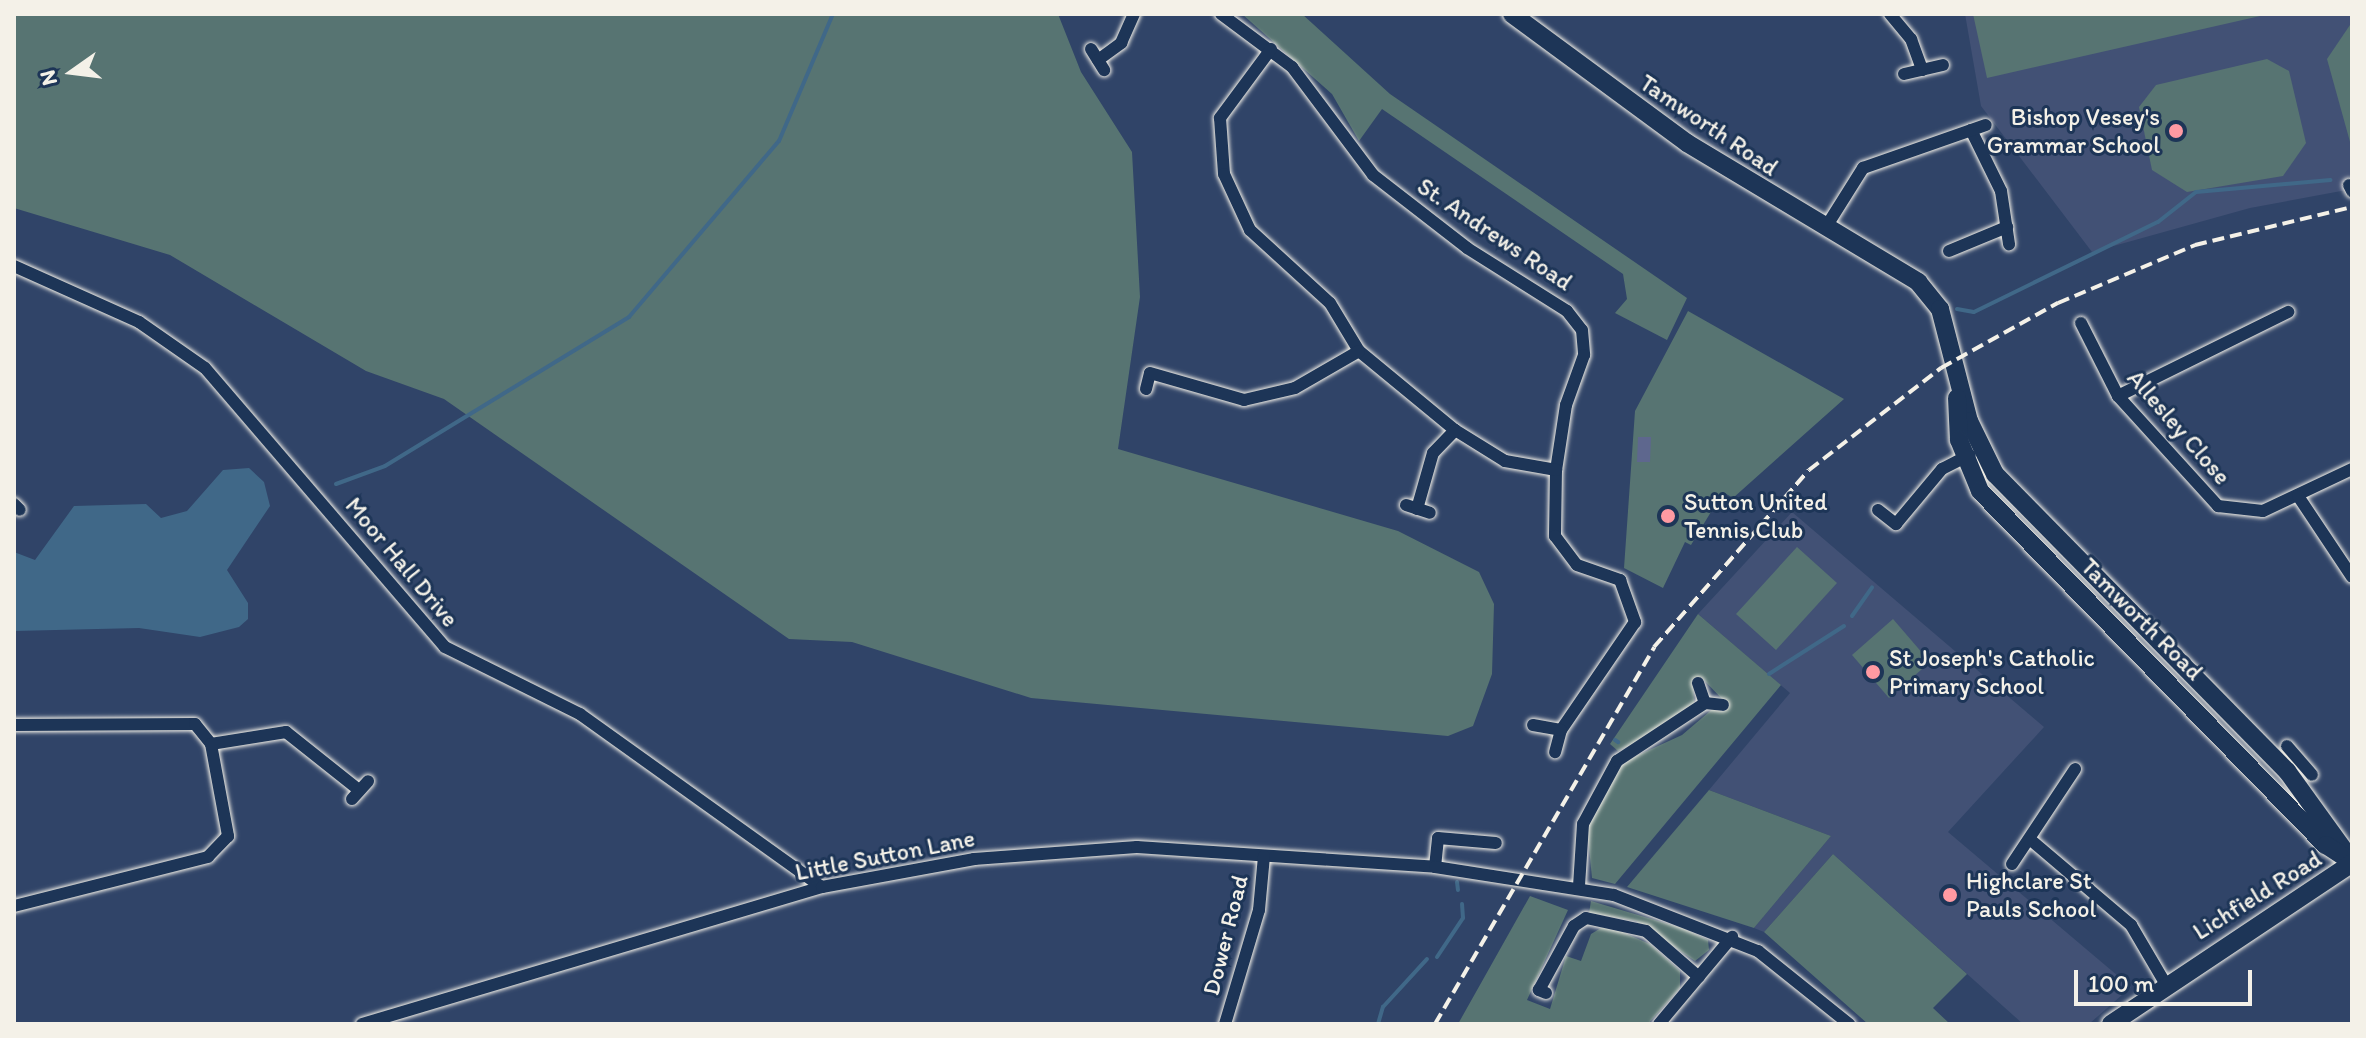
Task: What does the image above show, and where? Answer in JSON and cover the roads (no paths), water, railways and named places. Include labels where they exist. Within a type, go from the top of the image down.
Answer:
[{"type":"main road","name":"Tamworth Road","points":[[1512,14],[1687,143],[1903,271],[1932,296],[1958,379],[1956,419],[1994,507],[2326,845],[2352,862]]},
{"type":"main road","name":"Tamworth Road","points":[[1972,454],[2292,766],[2344,840],[2352,862]]},
{"type":"main road","name":"Lichfield Road","points":[[2111,1024],[2165,983],[2352,862]]},
{"type":"street","points":[[1098,60],[1121,43],[1134,14]]},
{"type":"street","name":"St. Andrews Road","points":[[1221,14],[1271,49],[1307,84],[1373,175],[1577,320],[1584,355],[1566,405],[1552,508],[1560,548],[1577,565],[1620,580],[1635,610],[1627,635],[1561,730],[1555,752]]},
{"type":"street","points":[[1890,14],[1911,39],[1922,70]]},
{"type":"street","points":[[1271,49],[1225,105],[1218,133],[1224,174],[1250,230],[1330,303],[1359,351],[1455,430],[1505,461],[1556,470]]},
{"type":"street","points":[[1904,74],[1943,65]]},
{"type":"street","points":[[1826,227],[1863,168],[1986,125]]},
{"type":"street","points":[[1971,130],[1995,174],[2009,244]]},
{"type":"street","points":[[1949,251],[2007,227]]},
{"type":"street","name":"Moor Hall Drive","points":[[14,266],[139,322],[205,368],[445,647],[580,714],[822,887]]},
{"type":"street","points":[[2118,396],[2288,313]]},
{"type":"street","name":"Allesley Close","points":[[2098,325],[2083,327],[2118,396],[2218,506],[2254,513],[2298,496],[2352,469]]},
{"type":"street","points":[[1146,389],[1150,373],[1244,400],[1295,388],[1359,351]]},
{"type":"street","points":[[1418,509],[1433,453],[1455,430]]},
{"type":"street","points":[[1878,510],[1896,524],[1942,469],[1972,454]]},
{"type":"street","points":[[2298,496],[2352,577]]},
{"type":"street","points":[[1698,683],[1705,703]]},
{"type":"street","points":[[1579,886],[1583,824],[1617,761],[1705,703],[1723,705]]},
{"type":"street","points":[[14,725],[185,721],[202,729],[211,744],[227,823],[216,851],[14,906]]},
{"type":"street","points":[[1533,725],[1561,730]]},
{"type":"street","points":[[211,744],[286,732],[359,790]]},
{"type":"street","points":[[2287,746],[2292,766],[2312,775]]},
{"type":"street","points":[[2012,864],[2032,841],[2075,769]]},
{"type":"street","points":[[1435,867],[1438,838],[1496,843]]},
{"type":"street","points":[[2032,841],[2131,925],[2165,983]]},
{"type":"street","name":"Little Sutton Lane","points":[[362,1024],[822,887],[1027,852],[1137,847],[1435,867],[1579,886],[1732,937],[1784,967],[1849,1024]]},
{"type":"street","name":"Dower Road","points":[[1225,1024],[1259,910],[1264,856]]},
{"type":"street","points":[[1546,993],[1539,990],[1574,926],[1586,918],[1646,931],[1699,977]]},
{"type":"street","points":[[1659,1024],[1732,937]]},
{"type":"waterway","points":[[336,484],[385,466],[629,317],[779,141],[833,14]]},
{"type":"waterway","points":[[1957,309],[1974,312],[2158,222],[2196,192],[2330,180]]},
{"type":"waterway","points":[[1852,616],[1872,587]]},
{"type":"waterway","points":[[1769,674],[1844,626]]},
{"type":"waterway","points":[[1457,882],[1458,890]]},
{"type":"waterway","points":[[1437,957],[1463,918],[1462,904]]},
{"type":"waterway","points":[[1378,1024],[1383,1007],[1427,959]]},
{"type":"railway","points":[[1435,1024],[1654,647],[1809,470],[1941,368],[2058,303],[2195,245],[2352,207]]},
{"type":"place","name":"Bishop Vesey's Grammar School","points":[[2176,131]]},
{"type":"place","name":"Sutton United Tennis Club","points":[[1668,516]]},
{"type":"place","name":"St Joseph's Catholic Primary School","points":[[1873,672]]},
{"type":"place","name":"Highclare St Pauls School","points":[[1950,895]]}]
